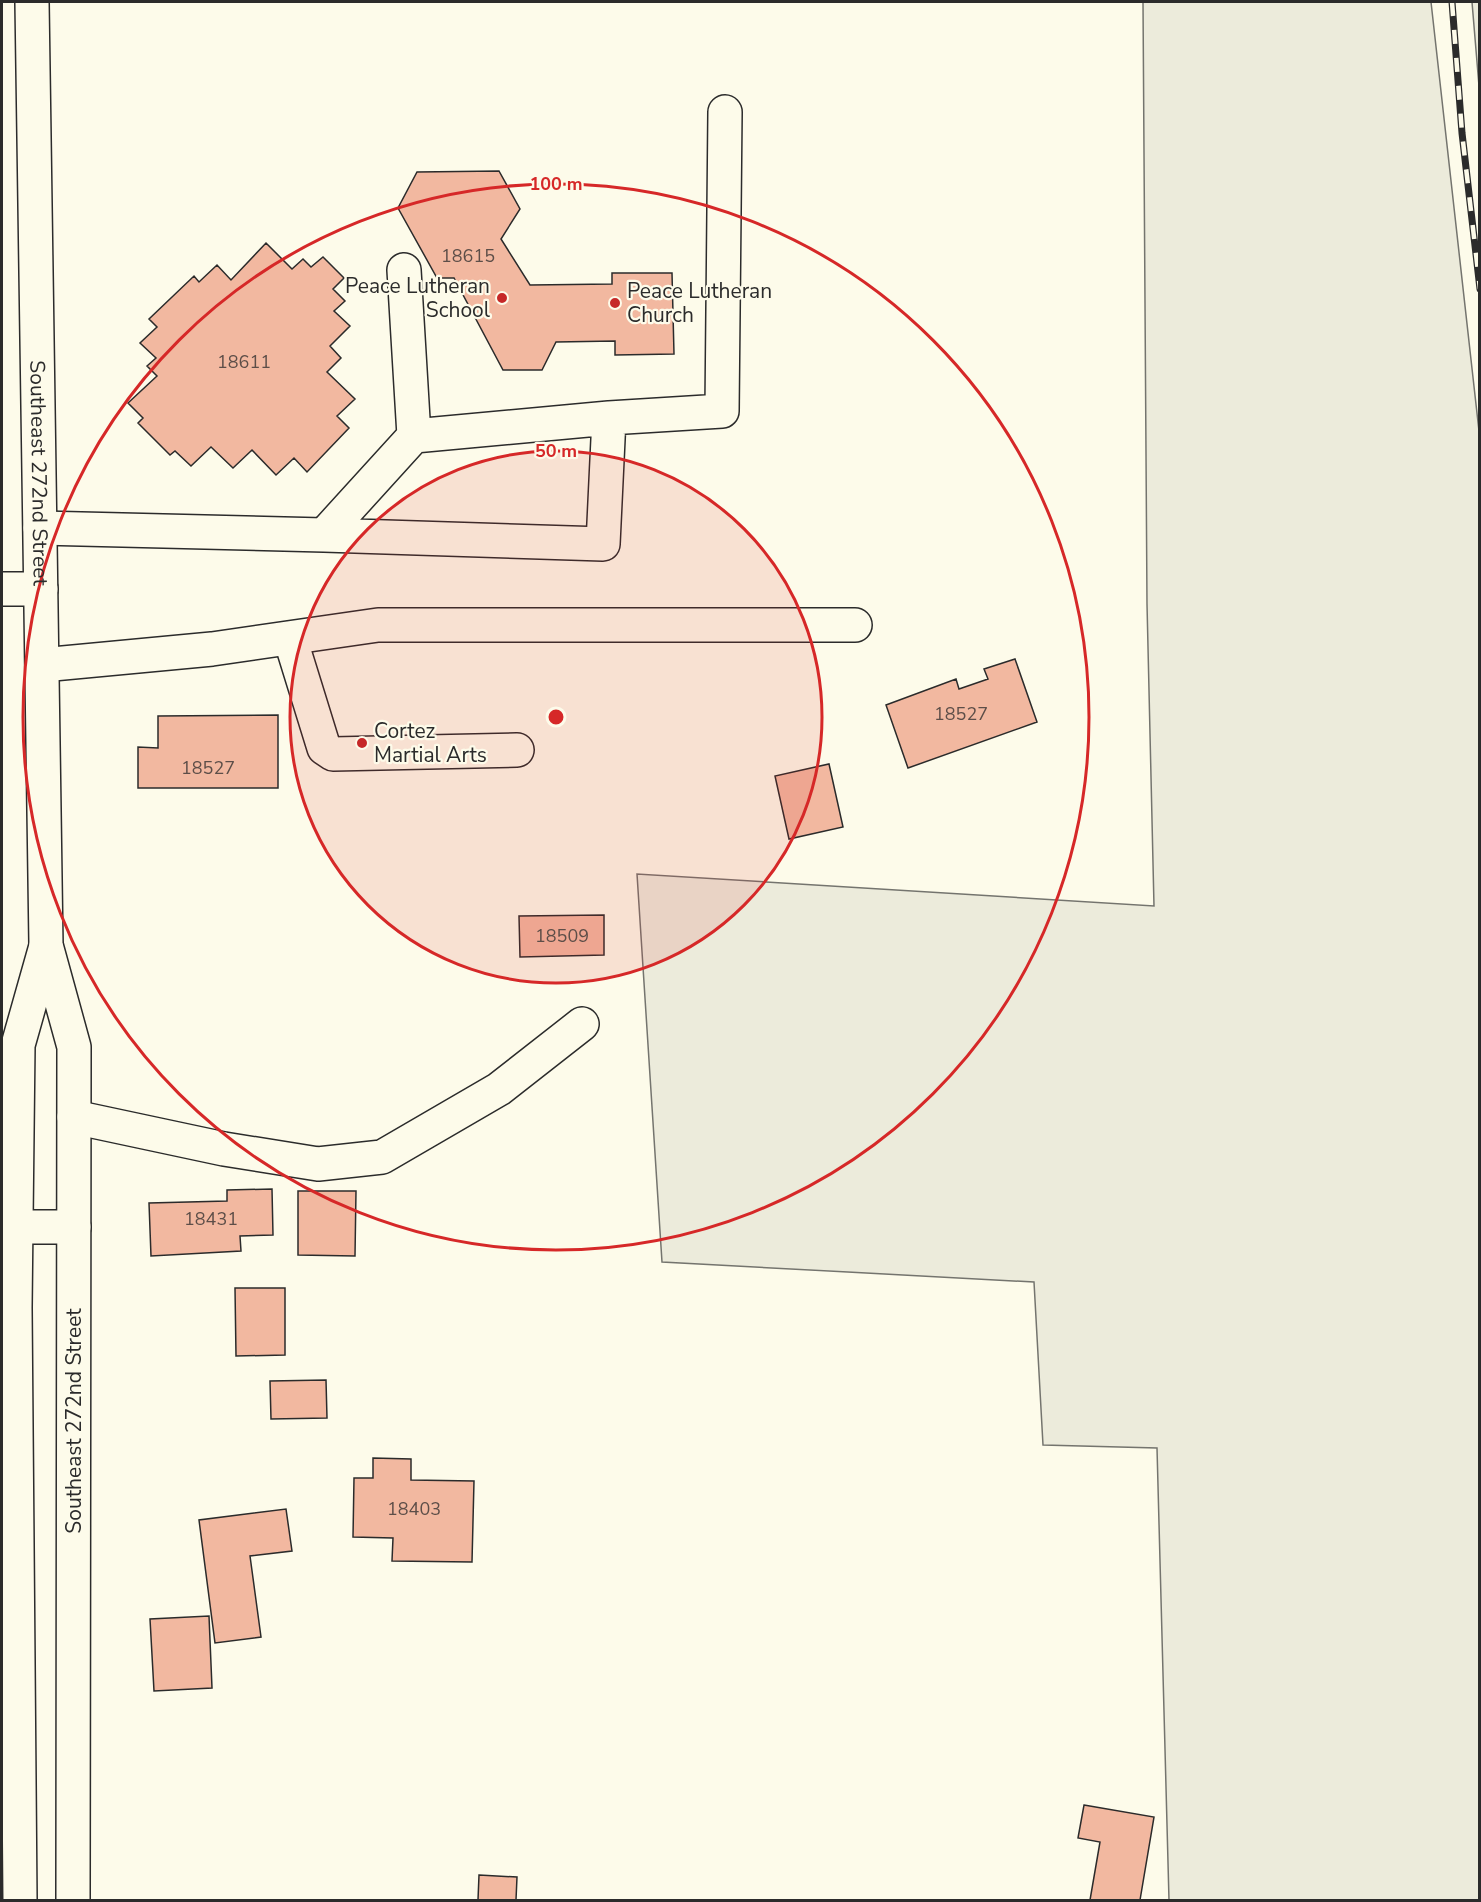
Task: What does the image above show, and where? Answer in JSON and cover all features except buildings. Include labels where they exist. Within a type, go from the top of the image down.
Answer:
[{"type":"main road","name":"Southeast 272nd Street","points":[[32,2],[46,945],[75,1047],[73,1900]]},
{"type":"main road","points":[[324,535],[414,436],[609,418],[722,411],[725,112]]},
{"type":"main road","points":[[404,270],[414,436]]},
{"type":"main road","points":[[40,528],[603,544],[609,418]]},
{"type":"main road","points":[[2,589],[41,590]]},
{"type":"main road","points":[[42,665],[213,649],[378,625],[855,625]]},
{"type":"main road","points":[[290,638],[324,748],[333,754],[518,750]]},
{"type":"main road","name":"Southeast 272nd Street","points":[[20,1900],[8,1227],[18,1046],[46,945]]},
{"type":"main road","points":[[74,1118],[224,1149],[318,1164],[382,1157],[499,1089],[582,1024]]},
{"type":"main road","points":[[8,1227],[74,1227]]},
{"type":"shaded area","points":[[1143,2],[1431,2],[1480,440],[1479,1900],[1169,1900],[1157,1448],[1043,1445],[1034,1282],[662,1262],[637,874],[1154,906],[1147,604]]},
{"type":"shaded area","points":[[1472,2],[1479,2],[1479,86]]},
{"type":"railway","points":[[1452,2],[1462,133],[1480,289]]},
{"type":"place","name":"Peace Lutheran School","points":[[502,298]]},
{"type":"place","name":"Peace Lutheran Church","points":[[615,303]]},
{"type":"place","name":"Cortez Martial Arts","points":[[362,743]]}]
